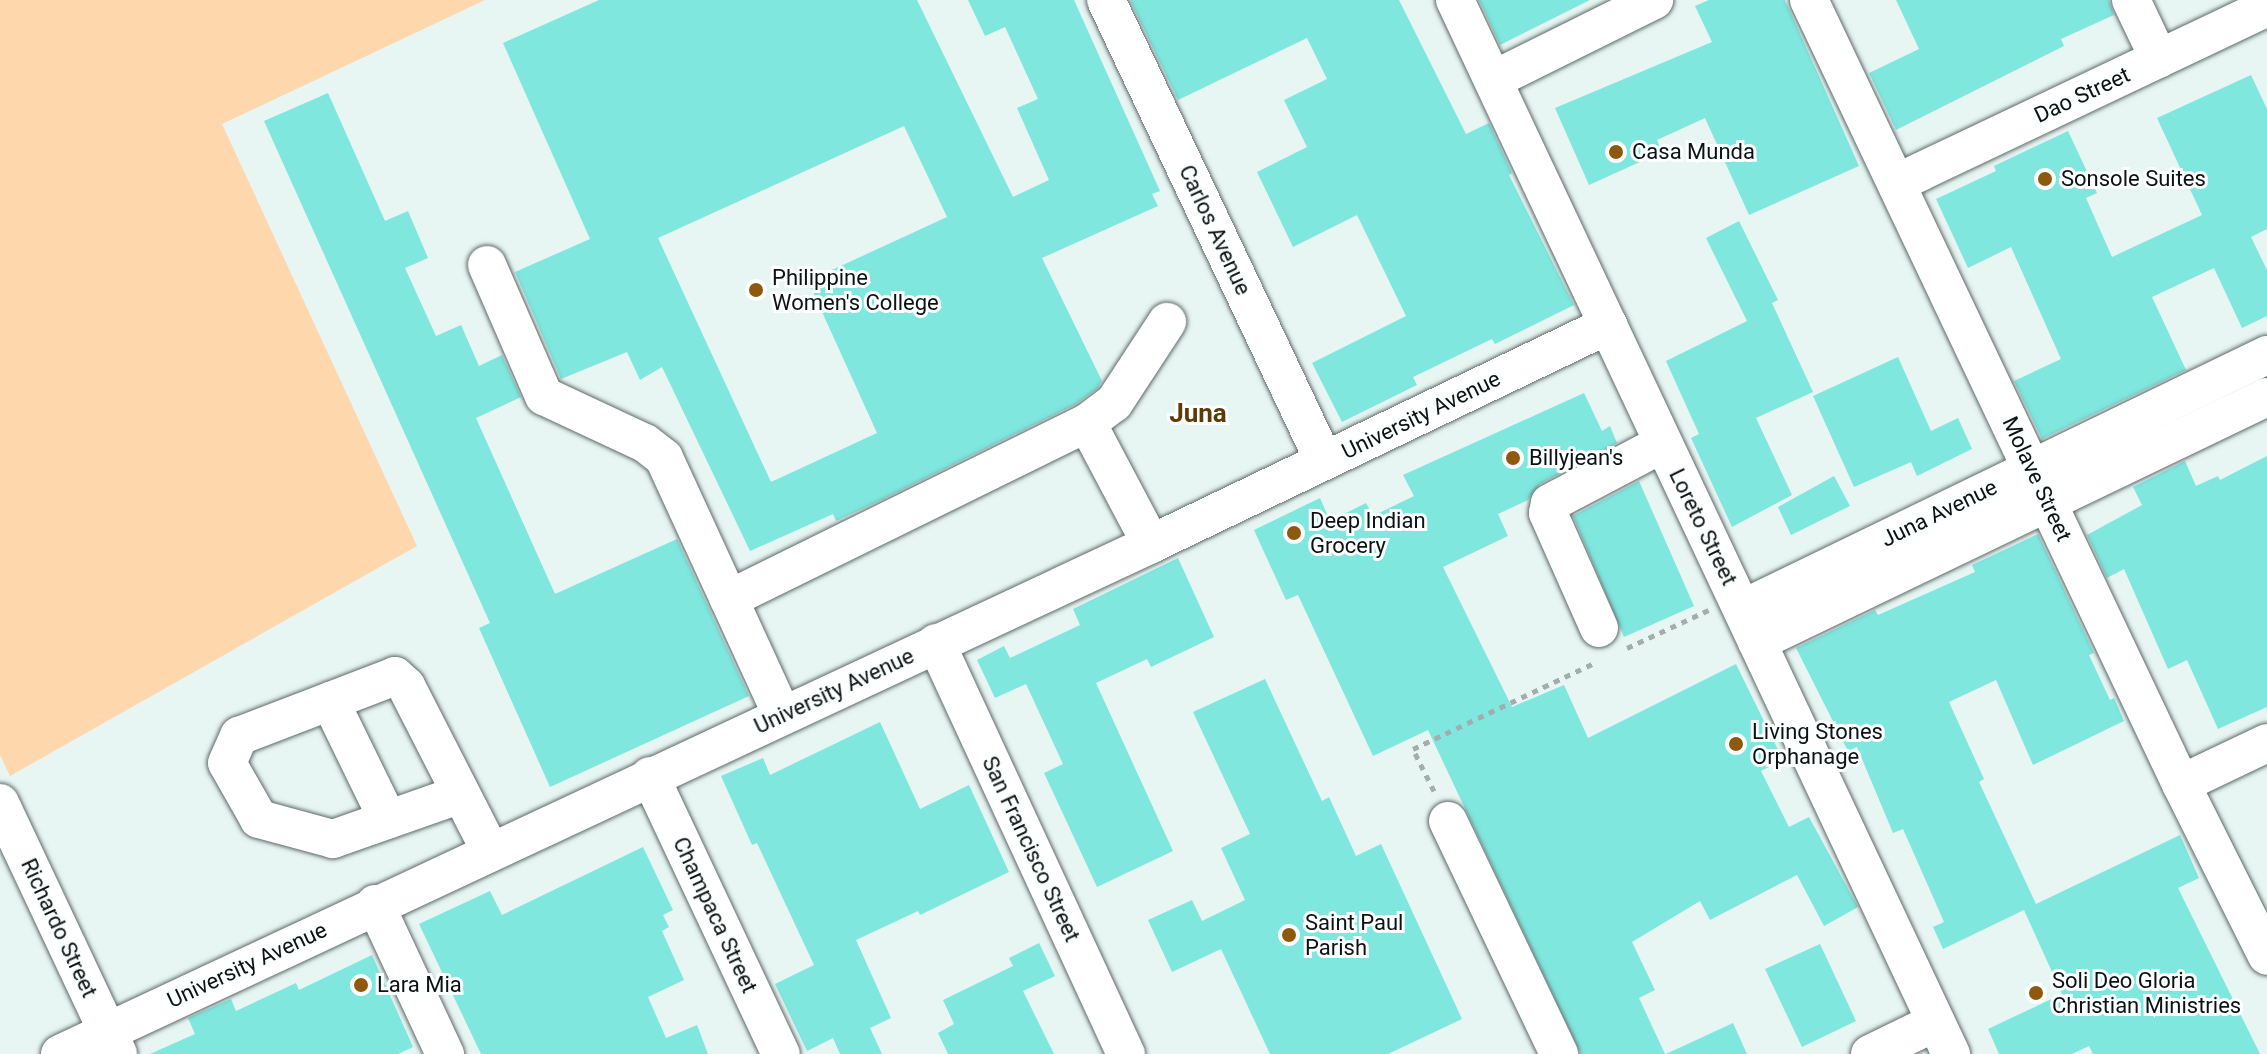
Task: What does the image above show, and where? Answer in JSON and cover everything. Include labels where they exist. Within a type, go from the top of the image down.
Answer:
[{"type":"street","name":"Carlos Avenue","points":[[1106,0],[1324,461]]},
{"type":"street","name":"Loreto Street","points":[[1455,0],[1944,1038]]},
{"type":"street","points":[[1493,80],[1654,0]]},
{"type":"street","name":"Molave Street","points":[[1809,0],[2181,784],[2267,956]]},
{"type":"street","points":[[2131,0],[2159,59]]},
{"type":"street","name":"Dao Street","points":[[1897,183],[2267,7]]},
{"type":"street","points":[[487,265],[544,396],[645,443],[664,458],[782,715]]},
{"type":"street","points":[[729,599],[1087,423],[1114,403],[1167,322]]},
{"type":"street","name":"University Avenue","points":[[60,1054],[112,1043],[375,904],[1151,544],[1608,325]]},
{"type":"street","name":"Juna Avenue","points":[[1745,616],[2032,468],[2267,355]]},
{"type":"street","name":"Juna Avenue","points":[[1745,616],[2048,503],[2267,397]]},
{"type":"street","points":[[1087,423],[1151,544]]},
{"type":"street","points":[[1611,645],[1548,513],[1550,503],[1556,497],[1662,444]]},
{"type":"street","name":"San Francisco Street","points":[[936,643],[1126,1054]]},
{"type":"street","points":[[461,794],[333,839],[259,819],[227,763],[239,736],[395,676],[406,686],[490,850]]},
{"type":"street","points":[[330,701],[388,820]]},
{"type":"street","points":[[2181,784],[2267,743]]},
{"type":"street","name":"Champaca Street","points":[[650,776],[781,1054]]},
{"type":"street","name":"Richardo Street","points":[[0,803],[112,1043]]},
{"type":"street","points":[[1448,821],[1559,1054]]},
{"type":"street","points":[[375,904],[445,1054]]},
{"type":"street","points":[[1870,1054],[1944,1038]]},
{"type":"path","points":[[1448,821],[1413,749],[1611,645],[1745,616]]},
{"type":"shaded area","points":[[0,0],[485,0],[222,124],[417,546],[10,776],[0,755]]},
{"type":"building","points":[[599,0],[917,0],[1013,197],[1049,180],[1017,108],[1038,99],[1005,27],[985,36],[968,0],[1074,0],[1160,191],[1152,194],[1158,206],[1042,258],[1102,381],[1098,388],[1076,404],[877,502],[836,521],[833,514],[750,551],[662,367],[640,380],[627,352],[561,379],[515,272],[590,239],[503,43]],"holes":[[[904,126],[947,217],[808,281],[877,433],[771,482],[658,238]]]},
{"type":"building","points":[[1130,0],[1399,0],[1466,134],[1489,123],[1512,173],[1509,175],[1574,305],[1495,344],[1492,339],[1413,377],[1417,385],[1342,422],[1312,363],[1406,316],[1357,215],[1293,247],[1257,172],[1307,147],[1284,100],[1327,79],[1307,38],[1178,100]]},
{"type":"building","points":[[1479,0],[1590,0],[1500,45]]},
{"type":"building","points":[[1709,0],[1785,0],[1859,166],[1749,215],[1705,118],[1657,140],[1662,152],[1589,185],[1555,108],[1712,42],[1695,6]]},
{"type":"building","points":[[1896,0],[2109,0],[2114,15],[2061,39],[2064,46],[1896,130],[1869,73],[1919,49]]},
{"type":"building","points":[[2251,75],[2267,109],[2267,229],[2251,237],[2267,270],[2267,316],[2242,328],[2214,268],[2152,297],[2186,370],[2042,439],[2014,381],[2061,359],[2011,247],[1968,268],[1936,199],[1996,171],[1994,166],[2068,131],[2097,193],[2086,198],[2112,257],[2202,215],[2157,118]]},
{"type":"building","points":[[328,93],[385,221],[408,211],[428,258],[405,268],[436,336],[461,325],[479,366],[502,355],[521,397],[476,418],[555,594],[677,539],[749,696],[550,787],[479,628],[490,623],[264,121]]},
{"type":"building","points":[[1739,221],[1778,300],[1772,303],[1813,392],[1756,418],[1792,495],[1732,527],[1691,438],[1699,434],[1666,361],[1747,321],[1706,238]]},
{"type":"building","points":[[1898,357],[1931,431],[1958,418],[1972,449],[1917,476],[1911,462],[1854,487],[1813,396]]},
{"type":"building","points":[[1584,393],[1602,431],[1610,426],[1617,443],[1540,484],[1528,500],[1498,514],[1508,536],[1443,567],[1512,707],[1564,685],[1588,738],[1736,664],[1783,760],[1761,771],[1789,827],[1809,817],[1858,907],[1824,926],[1797,875],[1710,920],[1700,901],[1632,942],[1655,990],[1639,998],[1665,1054],[1581,1054],[1428,730],[1373,756],[1298,595],[1286,600],[1254,530],[1320,498],[1330,521],[1366,503],[1373,516],[1414,496],[1403,475]]},
{"type":"building","points":[[2267,456],[2267,707],[2218,729],[2187,660],[2168,669],[2124,569],[2107,578],[2087,535],[2142,505],[2133,487],[2185,461],[2196,486],[2218,476],[2220,480]]},
{"type":"building","points":[[1834,476],[1850,506],[1791,535],[1778,507]]},
{"type":"building","points":[[1639,481],[1694,606],[1624,637],[1573,516]]},
{"type":"building","points":[[2038,534],[2094,653],[2089,655],[2110,700],[2114,698],[2124,721],[2033,765],[1996,680],[1949,702],[1984,779],[1979,782],[2036,904],[2180,835],[2199,878],[2178,888],[2260,1054],[2093,1054],[2089,1046],[2072,1054],[1999,1054],[1988,1029],[2062,994],[2024,910],[1943,949],[1933,927],[1944,922],[1903,829],[1893,833],[1857,747],[1848,751],[1796,648],[1875,610],[1878,615],[1975,572],[1972,565]]},
{"type":"building","points":[[1178,558],[1214,637],[1151,667],[1147,659],[1096,683],[1173,851],[1097,887],[1044,773],[1063,764],[1026,684],[995,698],[977,660],[1004,646],[1010,658],[1080,625],[1073,609]]},
{"type":"building","name":"Saint Paul Parish","points":[[1265,679],[1322,801],[1329,797],[1356,856],[1381,844],[1462,1019],[1388,1054],[1270,1054],[1221,949],[1172,972],[1148,920],[1192,900],[1202,921],[1245,900],[1221,848],[1250,834],[1193,712]]},
{"type":"building","points":[[880,722],[920,809],[969,785],[1009,872],[920,915],[918,911],[856,940],[891,1018],[870,1028],[882,1054],[840,1054],[833,1038],[807,1051],[775,984],[814,965],[757,843],[752,845],[721,776],[763,758],[770,775]]},
{"type":"building","points":[[643,847],[673,910],[663,915],[669,927],[662,931],[684,980],[648,997],[666,1038],[697,1025],[708,1054],[481,1054],[419,924],[490,891],[502,915]]},
{"type":"building","points":[[1039,943],[1055,976],[1023,991],[1054,1054],[948,1054],[938,1033],[954,1024],[943,1000],[1013,966],[1009,958]]},
{"type":"building","points":[[1820,944],[1856,1021],[1802,1047],[1765,969]]},
{"type":"building","points":[[372,955],[413,1047],[398,1054],[150,1054],[195,1034],[188,1018],[231,999],[236,1011],[296,983],[299,990]]},
{"type":"building","points":[[1733,1023],[1747,1054],[1666,1054]]},
{"type":"place","name":"Casa Munda","points":[[1616,152]]},
{"type":"place","name":"Sonsole Suites","points":[[2045,179]]},
{"type":"place","name":"Philippine Women's College","points":[[756,290]]},
{"type":"place","name":"Billyjean's","points":[[1513,458]]},
{"type":"place","name":"Deep Indian Grocery","points":[[1294,533]]},
{"type":"place","name":"Living Stones Orphanage","points":[[1736,744]]},
{"type":"place","name":"Saint Paul Parish","points":[[1289,935]]},
{"type":"place","name":"Lara Mia","points":[[361,985]]},
{"type":"place","name":"Soli Deo Gloria Christian Ministries","points":[[2036,993]]},
{"type":"district","name":"Juna","points":[[1198,414]]}]
